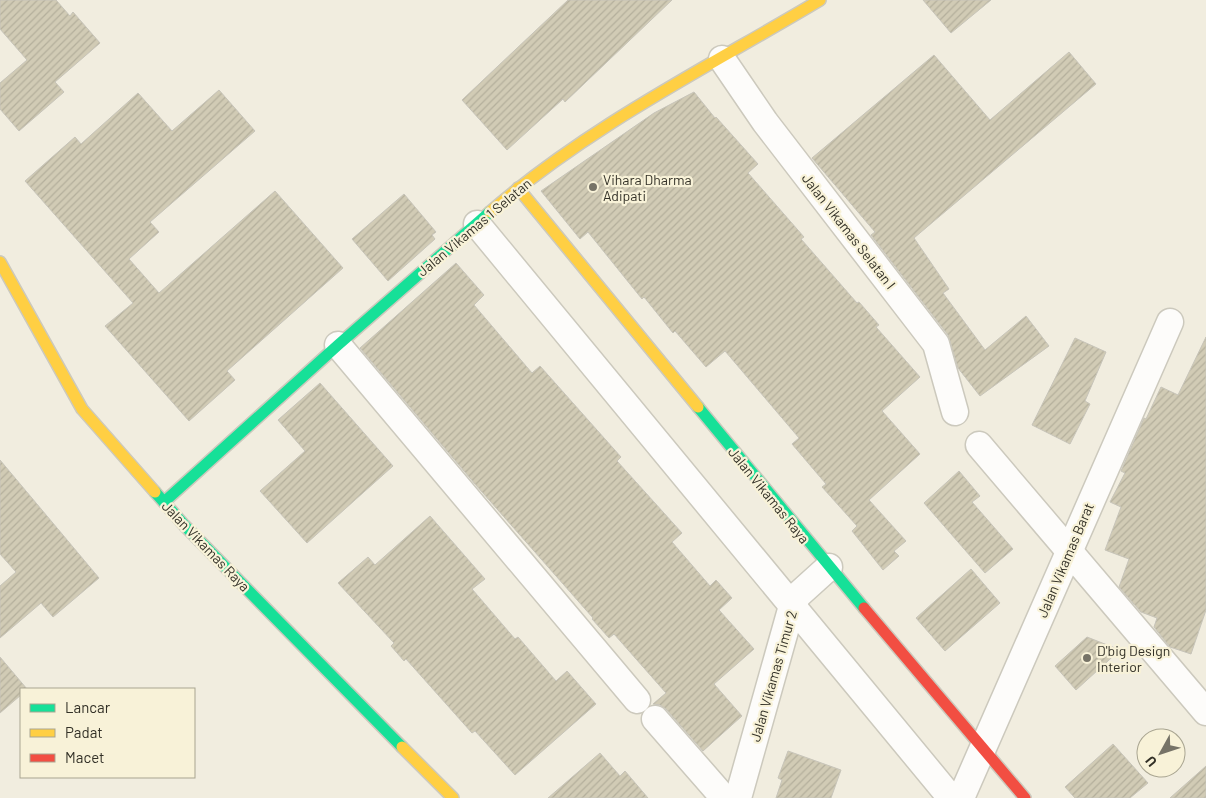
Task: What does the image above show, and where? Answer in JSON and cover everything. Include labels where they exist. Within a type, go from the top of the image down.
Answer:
[{"type":"street","name":"Jalan Vikamas 1 Selatan","points":[[164,502],[338,345],[518,188],[646,100],[722,59],[820,0]]},
{"type":"street","name":"Jalan Vikamas Selatan I","points":[[722,59],[765,122],[936,344],[955,412]]},
{"type":"street","name":"Jalan Vikamas Raya","points":[[518,188],[825,571],[982,754],[1025,798]]},
{"type":"street","points":[[482,220],[959,796]]},
{"type":"street","name":"Jalan Vikamas Raya","points":[[0,262],[82,410],[184,525],[453,798]]},
{"type":"street","name":"Jalan Vikamas Barat","points":[[959,796],[982,754],[1068,550],[1170,322]]},
{"type":"street","points":[[338,345],[637,700]]},
{"type":"street","points":[[979,444],[1206,712]]},
{"type":"street","name":"Jalan Vikamas Timur 2","points":[[738,798],[795,600],[825,571]]},
{"type":"street","points":[[655,719],[724,798]]},
{"type":"building","points":[[0,0],[56,0],[70,16],[73,12],[100,43],[55,82],[64,92],[19,131],[0,109],[0,83],[27,60],[0,29]]},
{"type":"building","points":[[568,0],[672,0],[565,102],[563,99],[507,150],[462,100]]},
{"type":"building","points":[[923,0],[991,0],[951,33]]},
{"type":"building","points":[[1069,52],[1096,84],[914,238],[949,289],[943,293],[985,350],[1026,316],[1049,346],[980,396],[958,368],[948,335],[871,235],[875,232],[812,158],[934,55],[990,120]]},
{"type":"building","points":[[219,90],[255,131],[150,222],[159,232],[129,259],[159,293],[275,191],[343,268],[227,371],[235,380],[189,421],[105,326],[133,303],[25,181],[75,137],[81,144],[138,93],[172,131]]},
{"type":"building","points":[[694,92],[715,118],[758,164],[748,173],[804,237],[801,239],[857,303],[859,302],[879,325],[876,327],[920,377],[882,411],[920,454],[869,500],[906,541],[894,551],[899,556],[883,570],[852,531],[857,526],[822,487],[826,484],[792,444],[799,438],[725,351],[706,367],[675,331],[673,333],[644,297],[642,299],[588,232],[580,239],[541,191],[654,113]]},
{"type":"building","points":[[404,194],[436,232],[432,235],[435,239],[388,281],[352,239]]},
{"type":"building","points":[[456,263],[484,295],[474,305],[532,373],[540,366],[621,457],[617,461],[682,533],[672,542],[710,586],[716,580],[732,598],[719,610],[754,649],[714,684],[742,716],[703,751],[666,709],[660,705],[653,704],[666,693],[614,634],[609,638],[592,619],[360,348]]},
{"type":"building","points":[[1206,337],[1206,610],[1191,654],[1170,647],[1154,627],[1157,618],[1141,612],[1119,587],[1129,559],[1105,550],[1121,507],[1110,502],[1125,473],[1121,471],[1144,418],[1146,419],[1161,387],[1178,395]]},
{"type":"building","points":[[1075,338],[1106,352],[1085,401],[1090,404],[1070,444],[1032,425]]},
{"type":"building","points":[[320,383],[393,466],[307,543],[260,491],[305,451],[278,420]]},
{"type":"building","points":[[0,460],[99,578],[53,617],[41,603],[0,638],[0,586],[16,572],[0,554]]},
{"type":"building","points":[[959,471],[980,496],[972,502],[1013,549],[985,573],[924,503]]},
{"type":"building","points":[[430,516],[485,579],[472,589],[515,639],[518,637],[556,681],[567,671],[596,704],[515,775],[475,731],[472,733],[406,659],[404,661],[391,646],[394,643],[338,583],[368,557],[375,565]]},
{"type":"building","points":[[971,569],[1000,603],[945,651],[916,618]]},
{"type":"building","name":"D'big Design Interior","points":[[1087,637],[1120,650],[1076,690],[1055,666]]},
{"type":"building","points":[[0,657],[26,688],[20,688],[20,696],[0,713]]},
{"type":"building","points":[[1113,744],[1136,770],[1136,778],[1144,778],[1148,783],[1130,798],[1075,798],[1065,787]]},
{"type":"building","points":[[788,751],[841,770],[831,798],[776,798],[782,780],[778,778]]},
{"type":"building","points":[[600,753],[620,776],[625,771],[648,798],[548,798]]},
{"type":"building","points":[[1206,766],[1206,798],[1170,798]]},
{"type":"traffic: fast","points":[[164,502],[338,345],[490,212]]},
{"type":"traffic: fast","points":[[698,407],[864,608]]},
{"type":"traffic: fast","points":[[155,492],[184,525],[402,747]]},
{"type":"traffic: slow","points":[[490,212],[528,181],[608,125],[820,0]]},
{"type":"traffic: slow","points":[[518,188],[698,407]]},
{"type":"traffic: slow","points":[[0,262],[82,409],[155,492]]},
{"type":"traffic: slow","points":[[402,747],[453,798]]},
{"type":"traffic: jam","points":[[864,608],[1025,798]]},
{"type":"place","name":"Vihara Dharma Adipati","points":[[593,187]]},
{"type":"place","name":"D'big Design Interior","points":[[1087,658]]}]
